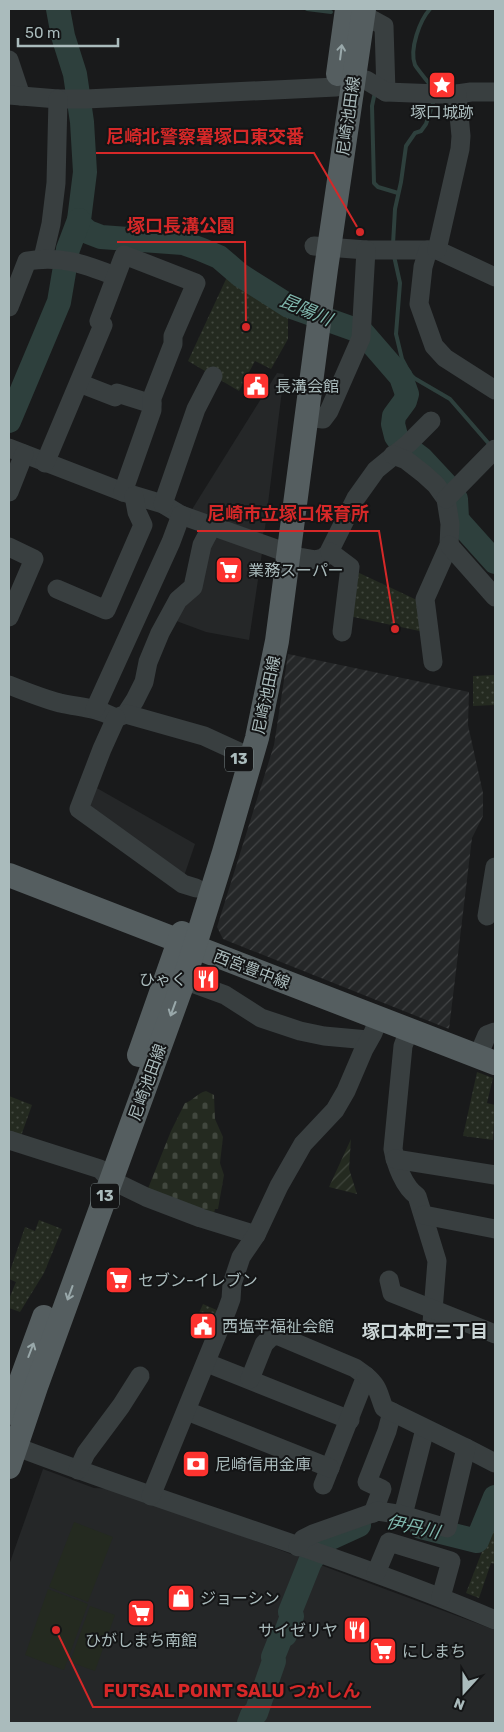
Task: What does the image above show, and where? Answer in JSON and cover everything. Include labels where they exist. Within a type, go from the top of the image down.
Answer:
[{"type":"main road","name":"尼崎池田線","points":[[105,1174],[187,944],[224,852],[257,738],[277,641],[282,550],[322,246],[366,86],[358,12]]},
{"type":"main road","name":"尼崎池田線","points":[[9,1413],[184,980],[187,944],[196,888],[241,753],[254,699],[306,417],[313,317]]},
{"type":"main road","name":"西宮豊中線","points":[[9,875],[487,1060]]},
{"type":"main road","name":"尼崎池田線","points":[[11,1453],[21,1382]]},
{"type":"street","points":[[358,12],[384,26],[366,86]]},
{"type":"street","points":[[9,60],[15,95],[72,99],[366,86],[435,94],[495,92]]},
{"type":"street","points":[[457,94],[461,136],[460,149],[433,250],[423,267],[419,304],[434,346],[445,358],[495,390]]},
{"type":"street","points":[[58,260],[50,224],[72,99]]},
{"type":"street","points":[[322,246],[366,250],[433,250],[495,278]]},
{"type":"street","points":[[306,417],[323,419],[329,411],[361,333],[366,250]]},
{"type":"street","points":[[45,463],[103,325],[99,321],[124,255],[196,283],[173,336],[172,344],[152,398],[152,410],[129,494],[144,525],[106,610],[57,589]]},
{"type":"street","points":[[9,307],[27,261],[58,260],[80,262],[115,276]]},
{"type":"street","points":[[163,504],[196,409],[214,376]]},
{"type":"street","points":[[79,383],[115,397],[117,393],[152,404]]},
{"type":"street","points":[[9,492],[16,451],[129,494],[163,504],[181,515],[310,560],[316,560],[323,558],[330,552],[364,486],[376,470],[431,421]]},
{"type":"street","points":[[400,450],[406,460],[450,495]]},
{"type":"street","points":[[433,662],[424,600],[449,545],[450,495],[494,451]]},
{"type":"street","points":[[95,709],[171,542],[181,515]]},
{"type":"street","points":[[196,888],[183,884],[79,809],[102,749],[121,716],[135,700],[144,682],[148,662],[160,633],[178,600],[193,587],[202,545],[212,526]]},
{"type":"street","points":[[449,545],[495,597]]},
{"type":"street","points":[[9,547],[34,559],[9,616]]},
{"type":"street","points":[[330,552],[350,567],[342,632]]},
{"type":"street","points":[[9,685],[60,702],[204,736],[241,753]]},
{"type":"street","points":[[487,916],[495,867]]},
{"type":"street","points":[[184,980],[225,995],[261,1018],[300,1031],[324,1036],[368,1040]]},
{"type":"street","points":[[152,1496],[207,1363],[231,1299],[232,1284],[241,1257],[256,1235],[294,1158],[303,1144],[335,1110],[346,1092],[368,1040],[374,1033],[379,1018]]},
{"type":"street","points":[[409,1030],[403,1046],[393,1149],[395,1159],[410,1191],[417,1196],[437,1261],[433,1316]]},
{"type":"street","points":[[487,1060],[487,1035],[495,1032]]},
{"type":"street","points":[[9,1140],[105,1174],[169,1206],[256,1235]]},
{"type":"street","points":[[395,1159],[495,1175]]},
{"type":"street","points":[[424,1215],[495,1230]]},
{"type":"street","points":[[389,1280],[392,1293],[433,1316],[493,1328]]},
{"type":"street","points":[[250,1379],[264,1344],[272,1336],[279,1336],[355,1368],[378,1388],[384,1408],[495,1463]]},
{"type":"street","points":[[207,1363],[350,1420]]},
{"type":"street","points":[[78,1470],[86,1454],[140,1376]]},
{"type":"street","points":[[323,1485],[366,1376]]},
{"type":"street","points":[[187,1411],[330,1468]]},
{"type":"street","points":[[373,1513],[382,1489],[367,1482],[387,1431],[392,1412]]},
{"type":"street","points":[[403,1515],[425,1429]]},
{"type":"street","points":[[302,1548],[303,1538],[378,1511],[403,1515],[447,1528],[466,1448]]},
{"type":"street","points":[[11,1453],[78,1470],[441,1597],[495,1620]]},
{"type":"street","points":[[376,1574],[389,1542],[451,1561],[441,1597]]},
{"type":"shaded area","points":[[277,373],[284,374],[265,528],[262,537],[191,511]]},
{"type":"shaded area","points":[[213,529],[263,546],[249,640],[206,632],[171,619]]},
{"type":"shaded area","points":[[288,654],[469,692],[468,725],[483,793],[483,816],[472,838],[449,1029],[223,939],[217,927],[274,745]]},
{"type":"shaded area","points":[[95,787],[195,844],[183,879],[83,811]]},
{"type":"shaded area","points":[[43,1469],[94,1488],[116,1489],[495,1630],[495,1723],[9,1723],[9,1565]]},
{"type":"green space","points":[[227,277],[288,315],[288,339],[271,369],[255,361],[239,391],[188,361]]},
{"type":"green space","points":[[355,571],[419,601],[424,632],[349,616]]},
{"type":"green space","points":[[495,675],[495,705],[473,706],[473,676]]},
{"type":"green space","points":[[477,1072],[493,1078],[487,1103],[495,1105],[493,1140],[463,1136]]},
{"type":"green space","points":[[206,1091],[214,1095],[215,1119],[223,1137],[220,1163],[224,1175],[218,1209],[215,1209],[213,1217],[147,1191],[171,1131],[185,1103]]},
{"type":"green space","points":[[9,1096],[32,1105],[21,1136],[9,1132]]},
{"type":"green space","points":[[351,1139],[349,1169],[357,1194],[329,1187]]},
{"type":"green space","points":[[39,1220],[62,1229],[44,1273],[20,1312],[9,1308],[9,1299],[16,1282],[9,1279],[9,1274],[25,1227],[35,1231]]},
{"type":"green space","points":[[203,1304],[221,1312],[217,1322],[199,1313]]},
{"type":"green space","points":[[495,1518],[495,1564],[491,1563],[479,1598],[466,1593]]},
{"type":"green space","points":[[74,1522],[113,1537],[88,1602],[49,1587]]},
{"type":"green space","points":[[48,1589],[88,1604],[64,1670],[25,1655]]},
{"type":"green space","points":[[90,1606],[115,1615],[95,1671],[70,1662]]},
{"type":"waterway","name":"昆陽川","points":[[58,9],[63,36],[75,74],[82,122],[85,172],[80,225],[88,232],[101,237],[183,243],[200,249],[219,257],[240,275],[289,306],[362,332],[401,377],[407,394],[405,401],[394,416],[393,424],[396,436],[401,443],[421,458],[449,488],[456,499],[457,518],[460,523],[495,562]]},
{"type":"waterway","points":[[307,9],[331,12]]},
{"type":"waterway","points":[[430,9],[416,35],[413,51],[415,65],[432,87]]},
{"type":"waterway","points":[[375,92],[372,106],[374,183],[378,187],[398,193]]},
{"type":"waterway","points":[[393,244],[395,209],[406,146],[415,133],[421,131],[426,124],[434,100]]},
{"type":"waterway","points":[[9,421],[59,302],[68,249],[79,220]]},
{"type":"waterway","points":[[394,256],[400,283],[396,334],[402,359],[414,378],[450,399],[490,445]]},
{"type":"waterway","name":"伊丹川","points":[[421,1527],[477,1541],[495,1497]]},
{"type":"waterway","name":"伊丹川","points":[[249,1723],[252,1715],[256,1713],[274,1661],[273,1657],[281,1637],[285,1635],[292,1616],[290,1612],[310,1562],[324,1541],[359,1525]]},
{"type":"place","name":"塚口城跡","points":[[442,85]]},
{"type":"place","name":"尼崎北警察署塚口東交番","points":[[360,232]]},
{"type":"place","name":"塚口長溝公園","points":[[246,327]]},
{"type":"place","name":"長溝会館","points":[[256,386]]},
{"type":"place","name":"業務スーパー","points":[[229,570]]},
{"type":"place","name":"尼崎市立塚口保育所","points":[[395,629]]},
{"type":"place","name":"ひゃく","points":[[206,979]]},
{"type":"place","name":"セブン-イレブン","points":[[119,1280]]},
{"type":"place","name":"西塩辛福祉会館","points":[[203,1326]]},
{"type":"place","name":"尼崎信用金庫","points":[[196,1464]]},
{"type":"place","name":"ジョーシン","points":[[181,1598]]},
{"type":"place","name":"ひがしまち南館","points":[[141,1613]]},
{"type":"place","name":"FUTSAL POINT SALU つかしん","points":[[56,1630]]},
{"type":"place","name":"サイゼリヤ","points":[[357,1630]]},
{"type":"place","name":"にしまち","points":[[383,1651]]},
{"type":"district","name":"塚口本町三丁目","points":[[425,1332]]}]
